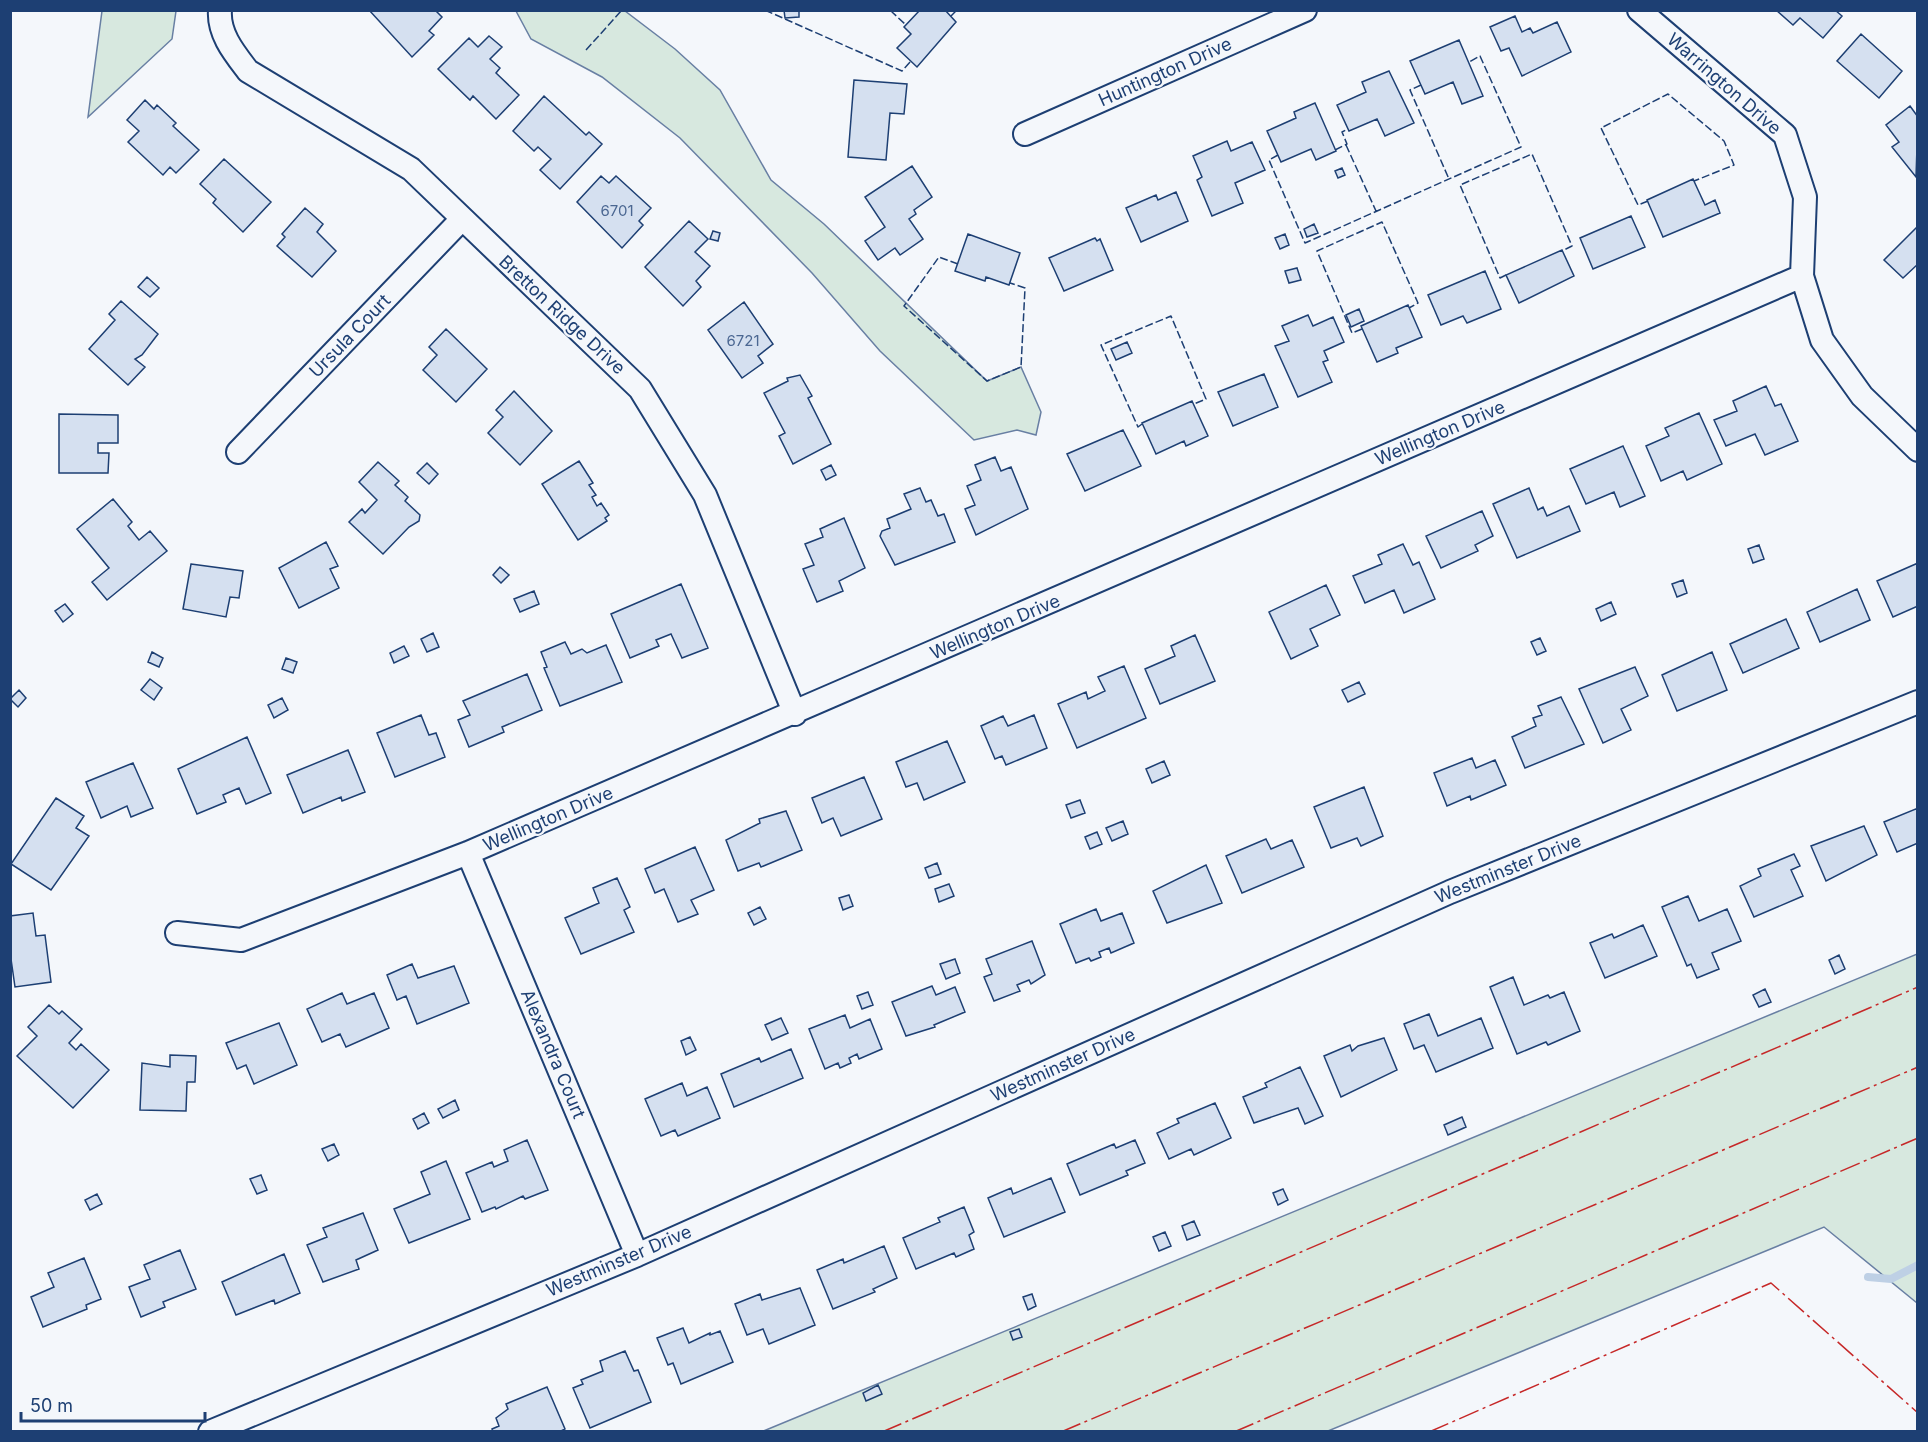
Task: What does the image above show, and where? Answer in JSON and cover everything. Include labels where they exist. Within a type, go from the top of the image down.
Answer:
[{"type":"street","name":"Bretton Ridge Drive","points":[[220,10],[219,21],[231,49],[249,71],[411,169],[461,220],[640,389],[705,495],[795,714]]},
{"type":"street","name":"Huntington Drive","points":[[1025,135],[1305,10]]},
{"type":"street","name":"Warrington Drive","points":[[1639,10],[1785,135],[1805,197],[1802,276],[1822,340],[1862,396],[1917,450]]},
{"type":"street","name":"Ursula Court","points":[[238,452],[461,220]]},
{"type":"street","name":"Wellington Drive","points":[[177,933],[241,940],[468,853],[795,714],[1802,276]]},
{"type":"street","name":"Westminster Drive","points":[[210,1431],[637,1255],[1450,892],[1917,702]]},
{"type":"street","name":"Alexandra Court","points":[[468,853],[637,1255]]},
{"type":"shaded area","points":[[102,11],[176,11],[172,39],[88,117]]},
{"type":"shaded area","points":[[516,11],[625,11],[675,49],[720,90],[771,180],[824,224],[987,381],[1021,367],[1041,412],[1036,435],[1017,430],[974,440],[880,351],[812,273],[680,138],[602,77],[531,39]]},
{"type":"shaded area","points":[[1917,954],[1917,1303],[1824,1227],[1328,1431],[761,1432]]},
{"type":"building","points":[[369,10],[435,10],[442,17],[429,31],[434,35],[412,57]]},
{"type":"building","points":[[784,10],[799,10],[799,17],[785,18]]},
{"type":"building","points":[[920,10],[945,10],[956,22],[917,67],[897,48],[911,34],[904,27]]},
{"type":"building","points":[[1776,10],[1835,10],[1842,16],[1823,38],[1800,18],[1793,25]]},
{"type":"building","points":[[1515,16],[1522,32],[1530,28],[1533,33],[1557,22],[1571,52],[1522,76],[1509,48],[1501,51],[1490,27]]},
{"type":"building","points":[[1861,34],[1902,71],[1879,98],[1837,61]]},
{"type":"building","points":[[489,36],[502,47],[490,59],[500,68],[496,73],[519,95],[496,119],[473,96],[470,100],[438,69],[469,38],[478,47]]},
{"type":"building","points":[[1459,40],[1483,96],[1462,104],[1453,82],[1425,94],[1410,61]]},
{"type":"building","points":[[1389,71],[1414,123],[1385,136],[1377,119],[1349,131],[1337,105],[1366,92],[1362,82]]},
{"type":"building","points":[[854,80],[907,84],[904,114],[890,113],[886,160],[848,157]]},
{"type":"building","points":[[544,96],[586,135],[589,132],[602,144],[560,189],[540,170],[551,159],[538,147],[534,151],[513,131]]},
{"type":"building","points":[[145,100],[154,109],[157,105],[176,123],[173,126],[199,150],[176,173],[170,167],[163,175],[128,142],[139,131],[127,120]]},
{"type":"building","points":[[1315,103],[1336,151],[1316,160],[1311,149],[1281,162],[1267,131],[1296,118],[1294,112]]},
{"type":"building","points":[[1910,106],[1918,117],[1916,177],[1892,147],[1899,142],[1886,125]]},
{"type":"building","points":[[1227,141],[1231,151],[1252,142],[1265,170],[1235,183],[1243,203],[1212,216],[1197,180],[1202,177],[1193,156]]},
{"type":"building","points":[[224,159],[271,202],[243,232],[213,203],[216,199],[200,184]]},
{"type":"building","points":[[912,166],[932,197],[914,210],[916,214],[909,219],[923,239],[900,255],[895,248],[878,260],[865,241],[885,227],[865,197]]},
{"type":"building","points":[[1342,168],[1345,175],[1338,178],[1335,171]]},
{"type":"building","points":[[601,176],[609,183],[616,176],[651,208],[639,221],[643,225],[622,248],[577,202]]},
{"type":"building","points":[[1693,179],[1705,205],[1715,200],[1720,213],[1663,237],[1647,200]]},
{"type":"building","points":[[1176,192],[1188,221],[1141,242],[1126,208],[1156,195],[1158,200]]},
{"type":"building","points":[[305,208],[323,224],[317,232],[336,251],[312,277],[277,246],[285,237],[282,234]]},
{"type":"building","points":[[1631,216],[1645,247],[1593,269],[1580,238]]},
{"type":"building","points":[[689,221],[708,239],[695,252],[710,266],[696,281],[701,287],[683,306],[645,267]]},
{"type":"building","points":[[1314,224],[1318,233],[1307,237],[1304,229]]},
{"type":"building","points":[[1918,226],[1918,264],[1903,278],[1884,260]]},
{"type":"building","points":[[713,231],[720,233],[718,241],[710,239]]},
{"type":"building","points":[[968,234],[1020,253],[1009,285],[986,277],[985,281],[955,271]]},
{"type":"building","points":[[1285,234],[1289,245],[1280,249],[1275,238]]},
{"type":"building","points":[[1095,238],[1097,241],[1100,239],[1113,270],[1064,291],[1049,258]]},
{"type":"building","points":[[1562,250],[1574,276],[1519,303],[1506,275]]},
{"type":"building","points":[[1297,268],[1301,280],[1289,283],[1285,271]]},
{"type":"building","points":[[1485,271],[1501,309],[1467,323],[1463,316],[1441,325],[1428,295]]},
{"type":"building","points":[[147,277],[159,288],[150,297],[138,287]]},
{"type":"building","points":[[121,301],[158,334],[142,355],[135,359],[145,367],[128,385],[89,349],[115,320],[109,314]]},
{"type":"building","points":[[744,302],[773,344],[758,356],[763,363],[742,378],[708,330]]},
{"type":"building","points":[[1408,305],[1422,337],[1396,348],[1398,353],[1377,362],[1361,326]]},
{"type":"building","points":[[1359,309],[1364,321],[1351,327],[1346,315]]},
{"type":"building","points":[[1308,315],[1313,326],[1333,317],[1344,342],[1324,351],[1328,360],[1323,362],[1332,382],[1298,397],[1275,346],[1289,341],[1282,326]]},
{"type":"building","points":[[446,329],[487,369],[456,402],[423,370],[437,355],[429,347]]},
{"type":"building","points":[[1127,342],[1132,353],[1116,360],[1111,349]]},
{"type":"building","points":[[1264,374],[1278,407],[1233,426],[1218,392]]},
{"type":"building","points":[[800,375],[812,396],[808,398],[831,444],[793,464],[779,436],[785,433],[764,393],[788,381],[787,378]]},
{"type":"building","points":[[1766,386],[1775,406],[1781,404],[1798,441],[1765,455],[1755,434],[1726,446],[1714,420],[1737,411],[1733,401]]},
{"type":"building","points":[[514,391],[552,431],[520,465],[488,433],[503,417],[496,410]]},
{"type":"building","points":[[1192,401],[1208,436],[1186,446],[1184,441],[1156,454],[1142,423]]},
{"type":"building","points":[[1699,413],[1722,464],[1687,480],[1683,471],[1661,481],[1646,446],[1669,436],[1665,428]]},
{"type":"building","points":[[59,414],[118,415],[118,443],[98,443],[98,453],[109,453],[108,473],[59,473]]},
{"type":"building","points":[[1123,430],[1141,466],[1085,491],[1067,454]]},
{"type":"building","points":[[1623,446],[1645,496],[1620,507],[1614,492],[1586,504],[1570,469]]},
{"type":"building","points":[[995,457],[1001,471],[1011,467],[1028,509],[976,535],[965,509],[975,505],[967,486],[981,480],[975,465]]},
{"type":"building","points":[[579,461],[593,483],[589,485],[596,495],[592,497],[597,506],[601,503],[609,515],[605,518],[607,521],[578,540],[542,484]]},
{"type":"building","points":[[378,462],[399,481],[395,485],[408,497],[405,501],[420,515],[419,521],[409,527],[383,554],[349,522],[362,509],[365,513],[377,500],[359,482]]},
{"type":"building","points":[[427,463],[438,474],[429,484],[417,473]]},
{"type":"building","points":[[831,465],[836,475],[826,480],[821,470]]},
{"type":"building","points":[[920,488],[926,502],[931,500],[938,516],[944,514],[955,542],[895,565],[880,536],[882,531],[890,528],[887,519],[911,509],[904,494]]},
{"type":"building","points":[[1529,488],[1538,510],[1543,507],[1547,516],[1569,506],[1580,531],[1517,558],[1493,504]]},
{"type":"building","points":[[113,499],[132,522],[128,526],[139,540],[150,531],[167,551],[107,600],[92,582],[109,568],[77,529]]},
{"type":"building","points":[[1482,511],[1493,536],[1475,545],[1478,551],[1441,568],[1426,536]]},
{"type":"building","points":[[844,518],[865,568],[839,581],[843,591],[817,602],[803,569],[814,565],[805,544],[823,537],[820,529]]},
{"type":"building","points":[[326,542],[338,566],[330,569],[339,588],[299,608],[279,568]]},
{"type":"building","points":[[1403,544],[1413,565],[1419,562],[1435,599],[1404,613],[1394,590],[1365,603],[1353,576],[1382,564],[1378,555]]},
{"type":"building","points":[[1759,545],[1764,559],[1753,563],[1748,549]]},
{"type":"building","points":[[1918,563],[1918,606],[1893,617],[1877,581]]},
{"type":"building","points":[[191,564],[243,571],[239,598],[230,597],[226,617],[183,609]]},
{"type":"building","points":[[500,567],[509,575],[501,583],[493,575]]},
{"type":"building","points":[[1683,580],[1687,593],[1677,597],[1672,584]]},
{"type":"building","points":[[681,584],[708,648],[682,658],[671,634],[656,640],[659,646],[630,658],[611,614]]},
{"type":"building","points":[[1326,585],[1340,615],[1310,629],[1318,646],[1291,659],[1269,612]]},
{"type":"building","points":[[1857,589],[1870,620],[1820,642],[1807,612]]},
{"type":"building","points":[[534,591],[539,604],[520,612],[514,599]]},
{"type":"building","points":[[1611,602],[1616,614],[1601,621],[1596,609]]},
{"type":"building","points":[[65,604],[73,614],[63,622],[55,611]]},
{"type":"building","points":[[1786,619],[1799,648],[1743,673],[1730,644]]},
{"type":"building","points":[[433,633],[439,647],[427,652],[421,639]]},
{"type":"building","points":[[1195,635],[1215,681],[1160,704],[1145,669],[1175,656],[1171,646]]},
{"type":"building","points":[[1540,638],[1546,651],[1537,655],[1531,642]]},
{"type":"building","points":[[565,642],[571,654],[582,649],[587,653],[606,645],[622,682],[560,706],[544,668],[547,667],[541,652]]},
{"type":"building","points":[[404,646],[409,656],[394,663],[390,653]]},
{"type":"building","points":[[152,652],[163,658],[159,667],[148,662]]},
{"type":"building","points":[[1712,652],[1727,690],[1677,711],[1662,675]]},
{"type":"building","points":[[286,658],[297,662],[293,673],[282,669]]},
{"type":"building","points":[[1124,666],[1146,718],[1077,748],[1058,704],[1086,692],[1088,699],[1105,691],[1098,677]]},
{"type":"building","points":[[1635,667],[1648,696],[1621,709],[1631,730],[1603,743],[1579,689]]},
{"type":"building","points":[[527,674],[542,710],[502,727],[504,732],[469,747],[458,720],[470,715],[463,701]]},
{"type":"building","points":[[150,679],[162,688],[154,700],[141,690]]},
{"type":"building","points":[[1359,682],[1365,694],[1348,702],[1342,690]]},
{"type":"building","points":[[19,690],[26,698],[18,707],[10,699]]},
{"type":"building","points":[[1561,697],[1584,744],[1525,768],[1512,737],[1536,726],[1533,718],[1542,715],[1538,706]]},
{"type":"building","points":[[282,698],[288,710],[274,718],[268,705]]},
{"type":"building","points":[[421,715],[429,735],[436,733],[445,757],[395,777],[377,733]]},
{"type":"building","points":[[1034,715],[1047,748],[1006,765],[1002,756],[995,759],[981,726],[1003,716],[1008,726]]},
{"type":"building","points":[[247,737],[271,793],[246,804],[239,788],[223,795],[226,802],[197,814],[178,769]]},
{"type":"building","points":[[947,741],[965,782],[924,800],[917,783],[906,787],[896,762]]},
{"type":"building","points":[[348,750],[365,792],[342,801],[341,797],[303,813],[287,775]]},
{"type":"building","points":[[1472,758],[1476,768],[1495,760],[1506,785],[1471,800],[1470,796],[1447,806],[1434,773]]},
{"type":"building","points":[[1164,761],[1170,775],[1152,783],[1146,769]]},
{"type":"building","points":[[133,763],[153,808],[131,817],[127,806],[101,818],[86,782]]},
{"type":"building","points":[[864,777],[882,819],[841,836],[833,818],[822,823],[812,798]]},
{"type":"building","points":[[1364,787],[1383,836],[1361,846],[1357,838],[1331,848],[1314,807]]},
{"type":"building","points":[[56,798],[84,816],[76,828],[89,836],[51,890],[11,864]]},
{"type":"building","points":[[1080,800],[1085,813],[1071,818],[1066,805]]},
{"type":"building","points":[[1918,808],[1918,843],[1897,852],[1884,822]]},
{"type":"building","points":[[786,811],[802,850],[761,867],[759,863],[738,871],[726,840],[760,823],[759,819]]},
{"type":"building","points":[[1123,821],[1128,834],[1112,841],[1106,828]]},
{"type":"building","points":[[1864,826],[1877,855],[1826,881],[1811,846]]},
{"type":"building","points":[[1097,832],[1102,844],[1090,849],[1085,837]]},
{"type":"building","points":[[1266,839],[1271,849],[1292,840],[1304,867],[1242,893],[1226,856]]},
{"type":"building","points":[[695,847],[714,890],[691,900],[698,914],[678,922],[664,889],[655,893],[645,869]]},
{"type":"building","points":[[1794,854],[1800,866],[1791,870],[1803,896],[1754,917],[1740,886],[1761,876],[1758,869]]},
{"type":"building","points":[[937,863],[941,874],[929,878],[925,868]]},
{"type":"building","points":[[1206,865],[1222,903],[1167,923],[1153,891]]},
{"type":"building","points":[[617,878],[630,907],[624,910],[634,932],[581,954],[565,918],[599,903],[593,888]]},
{"type":"building","points":[[949,884],[954,896],[939,902],[935,889]]},
{"type":"building","points":[[849,895],[853,906],[843,910],[839,898]]},
{"type":"building","points":[[1688,896],[1699,921],[1727,909],[1741,941],[1712,953],[1719,969],[1697,978],[1691,964],[1687,966],[1662,907]]},
{"type":"building","points":[[760,907],[766,919],[754,925],[748,913]]},
{"type":"building","points":[[1096,909],[1101,921],[1122,913],[1134,943],[1111,953],[1109,948],[1099,952],[1101,957],[1091,961],[1089,958],[1076,963],[1060,924]]},
{"type":"building","points":[[33,913],[36,936],[45,935],[51,982],[15,987],[10,952],[10,916]]},
{"type":"building","points":[[1643,925],[1657,956],[1605,978],[1590,943],[1612,934],[1614,938]]},
{"type":"building","points":[[1032,941],[1045,975],[1031,984],[1029,980],[1017,985],[1020,991],[994,1001],[984,977],[992,974],[986,959]]},
{"type":"building","points":[[1839,955],[1845,969],[1835,974],[1829,960]]},
{"type":"building","points":[[955,959],[960,973],[946,979],[940,964]]},
{"type":"building","points":[[412,964],[418,978],[454,966],[469,1003],[417,1024],[406,996],[397,1000],[387,975]]},
{"type":"building","points":[[1513,977],[1524,1005],[1548,995],[1550,998],[1564,992],[1580,1031],[1548,1045],[1546,1042],[1517,1054],[1490,987]]},
{"type":"building","points":[[932,986],[936,995],[955,987],[965,1012],[934,1025],[935,1027],[906,1036],[892,1002]]},
{"type":"building","points":[[1765,989],[1771,1002],[1759,1007],[1753,995]]},
{"type":"building","points":[[868,992],[873,1005],[862,1009],[857,996]]},
{"type":"building","points":[[342,993],[347,1004],[374,993],[389,1028],[346,1047],[340,1034],[322,1042],[307,1009]]},
{"type":"building","points":[[49,1005],[59,1014],[62,1011],[82,1029],[69,1043],[76,1050],[81,1044],[109,1070],[73,1108],[17,1056],[37,1036],[28,1027]]},
{"type":"building","points":[[1429,1014],[1438,1036],[1481,1018],[1493,1048],[1436,1072],[1424,1045],[1414,1049],[1404,1024]]},
{"type":"building","points":[[845,1015],[850,1028],[870,1019],[882,1049],[859,1059],[857,1054],[849,1058],[851,1063],[840,1068],[838,1063],[825,1069],[809,1029]]},
{"type":"building","points":[[781,1018],[788,1033],[772,1040],[765,1025]]},
{"type":"building","points":[[279,1023],[297,1065],[254,1084],[246,1065],[237,1069],[226,1043]]},
{"type":"building","points":[[690,1037],[696,1050],[686,1055],[681,1041]]},
{"type":"building","points":[[1384,1038],[1397,1070],[1341,1097],[1324,1056],[1350,1045],[1352,1051],[1358,1046]]},
{"type":"building","points":[[791,1049],[803,1078],[734,1107],[721,1074],[759,1058],[761,1062]]},
{"type":"building","points":[[170,1055],[196,1056],[195,1082],[187,1082],[186,1111],[140,1110],[142,1063],[170,1067]]},
{"type":"building","points":[[1300,1067],[1323,1116],[1305,1124],[1298,1108],[1254,1123],[1243,1097],[1267,1087],[1265,1083]]},
{"type":"building","points":[[682,1083],[687,1096],[707,1087],[720,1118],[678,1136],[675,1130],[661,1136],[645,1099]]},
{"type":"building","points":[[455,1100],[459,1110],[443,1118],[438,1109]]},
{"type":"building","points":[[1215,1103],[1231,1138],[1194,1155],[1191,1149],[1169,1159],[1157,1133],[1179,1123],[1177,1119]]},
{"type":"building","points":[[424,1113],[429,1123],[418,1129],[413,1119]]},
{"type":"building","points":[[1462,1117],[1466,1127],[1448,1135],[1444,1125]]},
{"type":"building","points":[[527,1140],[548,1190],[525,1199],[523,1196],[496,1209],[495,1207],[482,1212],[466,1173],[492,1162],[494,1167],[508,1161],[504,1150]]},
{"type":"building","points":[[1135,1140],[1145,1163],[1126,1171],[1128,1175],[1080,1195],[1067,1164],[1114,1144],[1116,1148]]},
{"type":"building","points":[[334,1144],[339,1155],[328,1161],[322,1149]]},
{"type":"building","points":[[446,1161],[470,1219],[409,1243],[394,1209],[430,1194],[421,1172]]},
{"type":"building","points":[[261,1175],[267,1190],[257,1194],[250,1179]]},
{"type":"building","points":[[1051,1178],[1065,1212],[1004,1237],[988,1198],[1011,1188],[1013,1194]]},
{"type":"building","points":[[1283,1189],[1288,1200],[1278,1205],[1273,1193]]},
{"type":"building","points":[[97,1194],[102,1204],[90,1210],[85,1200]]},
{"type":"building","points":[[964,1207],[974,1232],[969,1235],[974,1249],[956,1257],[954,1253],[916,1269],[903,1238],[940,1222],[938,1218]]},
{"type":"building","points":[[363,1213],[378,1250],[356,1260],[359,1269],[323,1282],[307,1245],[327,1237],[323,1228]]},
{"type":"building","points":[[1194,1221],[1200,1235],[1187,1240],[1182,1226]]},
{"type":"building","points":[[1165,1232],[1171,1246],[1159,1251],[1153,1237]]},
{"type":"building","points":[[884,1246],[897,1278],[873,1289],[875,1292],[833,1309],[817,1270],[843,1259],[844,1263]]},
{"type":"building","points":[[180,1250],[196,1289],[163,1302],[165,1307],[141,1317],[129,1287],[150,1279],[144,1265]]},
{"type":"building","points":[[284,1254],[300,1293],[275,1304],[274,1300],[236,1315],[222,1282]]},
{"type":"building","points":[[84,1258],[101,1299],[86,1305],[87,1309],[43,1327],[31,1297],[54,1287],[48,1273]]},
{"type":"building","points":[[800,1288],[815,1325],[769,1344],[763,1329],[747,1335],[735,1304],[760,1294],[762,1300]]},
{"type":"building","points":[[1032,1294],[1036,1306],[1028,1310],[1023,1297]]},
{"type":"building","points":[[683,1328],[689,1343],[720,1331],[733,1362],[681,1384],[673,1363],[668,1365],[657,1338]]},
{"type":"building","points":[[1019,1329],[1022,1337],[1013,1340],[1010,1332]]},
{"type":"building","points":[[625,1351],[634,1371],[638,1370],[651,1402],[590,1428],[573,1388],[583,1384],[581,1380],[603,1371],[600,1361]]},
{"type":"building","points":[[878,1385],[882,1394],[866,1401],[863,1393]]},
{"type":"building","points":[[547,1387],[565,1429],[559,1432],[493,1432],[492,1429],[499,1426],[496,1418],[508,1409],[506,1404]]},
{"type":"waterway","points":[[1868,1277],[1891,1279],[1918,1265]]},
{"type":"fence","points":[[586,50],[622,10]]},
{"type":"fence","points":[[769,10],[767,11],[902,71],[911,61]]},
{"type":"fence","points":[[893,10],[892,12],[906,25]]},
{"type":"fence","points":[[951,16],[957,10]]},
{"type":"fence","points":[[1278,155],[1269,160],[1305,243],[1521,147],[1480,56],[1469,62]]},
{"type":"fence","points":[[1421,85],[1410,90],[1449,179]]},
{"type":"fence","points":[[1648,201],[1638,205],[1601,128],[1668,94],[1724,141],[1734,165],[1694,181]]},
{"type":"fence","points":[[1335,150],[1347,144],[1342,132],[1348,129]]},
{"type":"fence","points":[[1346,145],[1376,211]]},
{"type":"fence","points":[[1506,275],[1500,278],[1460,185],[1532,154],[1572,246],[1562,251]]},
{"type":"fence","points":[[1362,329],[1352,333],[1317,251],[1382,222],[1418,303],[1409,308]]},
{"type":"fence","points":[[958,264],[939,257],[904,306],[987,381],[1021,367],[1025,288],[1010,283]]},
{"type":"fence","points":[[1142,424],[1138,427],[1101,345],[1171,316],[1206,399],[1194,404]]},
{"type":"power","points":[[882,1432],[1918,987]]},
{"type":"power","points":[[1061,1432],[1918,1067]]},
{"type":"power","points":[[1234,1432],[1918,1138]]},
{"type":"power","points":[[1429,1432],[1771,1283],[1918,1413]]}]
